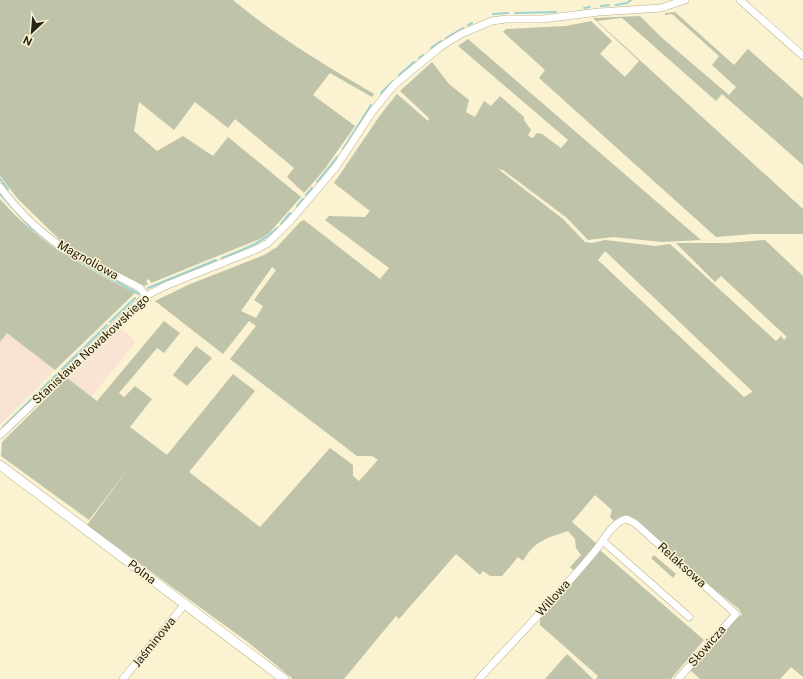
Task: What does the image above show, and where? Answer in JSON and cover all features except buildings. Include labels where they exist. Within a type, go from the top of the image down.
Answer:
[{"type":"street","name":"Stanisława Nowakowskiego","points":[[0,435],[146,296],[165,286],[257,249],[273,239],[336,167],[372,112],[394,86],[440,47],[461,34],[492,21],[506,19],[543,19],[599,12],[662,8],[672,6],[685,0]]},
{"type":"street","points":[[740,0],[803,56]]},
{"type":"street","name":"Magnoliowa","points":[[0,187],[22,214],[51,240],[76,256],[140,288],[146,296]]},
{"type":"street","name":"Polna","points":[[0,465],[284,679]]},
{"type":"street","name":"Willowa","points":[[479,679],[533,621],[618,524],[627,519]]},
{"type":"street","name":"Relaksowa","points":[[627,519],[636,524],[736,614]]},
{"type":"street","points":[[603,541],[689,617]]},
{"type":"street","name":"Jaśminowa","points":[[123,679],[185,604]]},
{"type":"street","name":"Słowicza","points":[[678,679],[736,614]]},
{"type":"shaded area","points":[[119,328],[121,328],[135,341],[135,343],[91,397],[67,378]]},
{"type":"shaded area","points":[[7,332],[55,370],[0,425],[0,342]]},
{"type":"green space","points":[[0,0],[233,0],[284,38],[374,94],[372,97],[330,73],[313,95],[355,126],[324,170],[304,193],[287,177],[294,168],[235,119],[228,128],[195,102],[174,130],[139,102],[134,131],[157,151],[183,136],[213,156],[228,137],[301,197],[270,232],[262,238],[151,283],[149,279],[146,281],[148,284],[145,286],[64,244],[18,199],[0,176]]},
{"type":"green space","points":[[675,12],[734,65],[748,49],[803,98],[803,165],[722,94],[716,101],[622,18],[597,21],[803,209],[803,234],[753,234],[716,237],[539,78],[545,70],[503,32],[506,29],[566,26],[591,21],[612,41],[600,54],[625,77],[639,61],[593,18],[640,16],[661,37],[729,95],[736,87],[712,65],[719,56],[672,14],[665,15],[665,13]]},
{"type":"green space","points":[[468,39],[701,240],[662,242],[613,237],[588,240],[567,218],[503,170],[498,169],[563,219],[585,242],[592,243],[605,240],[656,246],[670,244],[776,341],[781,336],[784,340],[787,337],[721,276],[715,282],[676,243],[727,243],[765,240],[803,276],[803,677],[791,667],[780,679],[700,679],[690,670],[737,617],[742,615],[739,609],[699,577],[639,524],[636,519],[626,515],[621,517],[616,523],[610,517],[612,510],[595,495],[572,522],[597,544],[574,571],[570,567],[581,555],[576,548],[575,539],[568,531],[542,541],[527,554],[523,561],[518,557],[502,576],[490,576],[483,571],[480,575],[456,554],[399,619],[396,616],[344,679],[293,679],[249,643],[87,525],[128,469],[89,520],[1,456],[2,442],[67,378],[97,401],[164,321],[180,333],[164,353],[157,348],[119,393],[124,397],[135,386],[152,399],[130,427],[167,455],[233,374],[255,391],[189,472],[260,527],[330,448],[353,465],[353,476],[359,481],[378,460],[372,456],[357,456],[230,359],[256,326],[249,321],[223,354],[155,301],[188,285],[264,255],[277,247],[300,222],[304,220],[380,279],[389,268],[325,220],[329,216],[365,217],[370,211],[334,183],[381,114],[397,94],[428,121],[429,118],[400,91],[432,62],[449,84],[469,100],[466,112],[475,117],[484,101],[491,106],[500,96],[524,117],[524,120],[531,130],[528,135],[530,137],[533,138],[537,133],[542,134],[561,148],[568,140],[458,46]],"holes":[[[605,251],[752,391],[752,392],[744,397],[598,260]],[[272,267],[276,270],[254,300],[263,306],[256,318],[241,311]]]},
{"type":"green space","points":[[0,199],[15,215],[46,242],[80,264],[135,293],[55,370],[7,333],[0,342]]},
{"type":"green space","points":[[196,346],[212,358],[187,386],[173,375]]},
{"type":"green space","points":[[600,550],[704,640],[671,679],[596,679],[598,676],[540,625],[540,619]]},
{"type":"green space","points":[[654,555],[676,574],[673,578],[651,558]]},
{"type":"green space","points":[[567,654],[593,679],[545,679]]},
{"type":"waterway","points":[[616,5],[627,3],[631,0]]},
{"type":"waterway","points":[[601,6],[609,5]]},
{"type":"waterway","points":[[584,8],[590,7]]},
{"type":"waterway","points":[[515,13],[556,12]]},
{"type":"waterway","points":[[493,14],[508,13]]},
{"type":"waterway","points":[[468,25],[472,23]]},
{"type":"waterway","points":[[446,38],[463,28]]},
{"type":"waterway","points":[[431,48],[441,41]]},
{"type":"waterway","points":[[419,58],[423,55]]},
{"type":"waterway","points":[[399,75],[414,62]]},
{"type":"waterway","points":[[381,93],[393,81]]},
{"type":"waterway","points":[[343,149],[371,105]]},
{"type":"waterway","points":[[317,182],[337,157]]},
{"type":"waterway","points":[[0,179],[8,189]]},
{"type":"waterway","points":[[306,195],[312,188]]},
{"type":"waterway","points":[[0,194],[31,228],[71,257]]},
{"type":"waterway","points":[[297,206],[303,199]]},
{"type":"waterway","points":[[281,224],[290,213]]},
{"type":"waterway","points":[[222,258],[258,242],[277,228]]},
{"type":"waterway","points":[[75,259],[139,294]]},
{"type":"waterway","points":[[148,288],[216,260]]},
{"type":"waterway","points":[[110,322],[135,298]]},
{"type":"waterway","points":[[62,369],[107,325]]},
{"type":"waterway","points":[[3,427],[57,374]]}]
